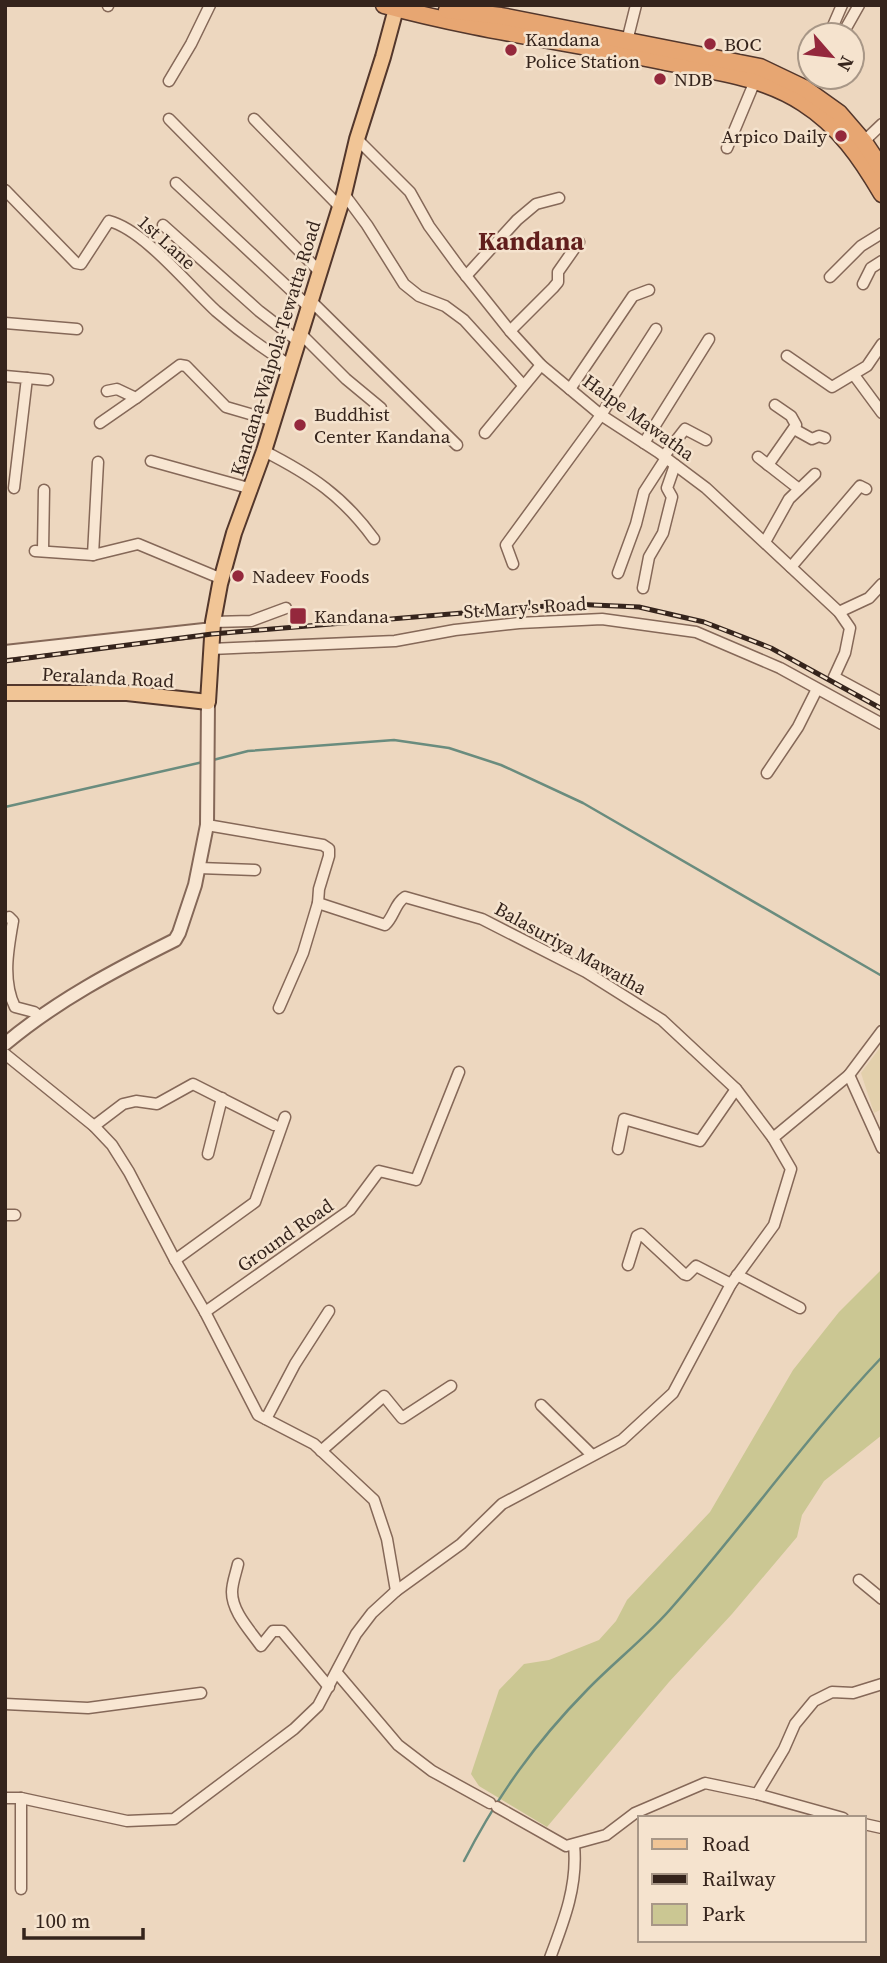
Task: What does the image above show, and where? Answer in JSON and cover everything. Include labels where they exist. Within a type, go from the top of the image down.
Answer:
[{"type":"highway","points":[[427,5],[503,11],[627,41],[760,67],[796,78]]},
{"type":"highway","points":[[392,6],[755,81],[789,95],[815,111],[860,146],[882,168]]},
{"type":"highway","points":[[816,91],[839,113],[860,146],[882,194]]},
{"type":"main road","name":"Kandana-Walpola-Tewatta Road","points":[[208,702],[213,626],[234,533],[252,489],[342,200],[357,139],[383,57],[392,6]]},
{"type":"main road","name":"Peralanda Road","points":[[5,692],[127,693],[208,702]]},
{"type":"street","points":[[169,81],[210,5]]},
{"type":"street","points":[[627,41],[636,5]]},
{"type":"street","points":[[850,21],[859,5]]},
{"type":"street","points":[[727,148],[755,81]]},
{"type":"street","points":[[169,119],[319,271]]},
{"type":"street","points":[[254,119],[367,225],[404,284],[419,296],[445,306],[464,320],[523,385]]},
{"type":"street","points":[[860,146],[882,124]]},
{"type":"street","name":"Halpe Mawatha","points":[[357,139],[410,192],[429,226],[466,276],[541,365],[601,415],[706,488],[839,612]]},
{"type":"street","points":[[176,183],[309,303],[457,445]]},
{"type":"street","name":"1st Lane","points":[[5,190],[76,263],[81,264],[87,258],[109,220],[131,229],[218,312],[290,366]]},
{"type":"street","points":[[466,276],[517,220],[537,204],[559,198]]},
{"type":"street","points":[[163,225],[259,311],[299,337],[381,408]]},
{"type":"street","points":[[830,276],[861,246],[882,233]]},
{"type":"street","points":[[510,331],[558,282],[558,272],[579,242]]},
{"type":"street","points":[[863,284],[871,268],[882,261]]},
{"type":"street","points":[[570,389],[634,296],[649,290]]},
{"type":"street","points":[[5,323],[77,329]]},
{"type":"street","points":[[513,564],[506,545],[601,415],[656,329]]},
{"type":"street","points":[[644,443],[709,339]]},
{"type":"street","points":[[787,356],[832,387],[867,366],[882,344]]},
{"type":"street","points":[[100,423],[180,365],[186,366],[226,407],[274,421]]},
{"type":"street","points":[[485,433],[541,365]]},
{"type":"street","points":[[854,375],[882,413]]},
{"type":"street","points":[[5,376],[48,380]]},
{"type":"street","points":[[14,488],[27,378]]},
{"type":"street","points":[[107,391],[117,389],[136,398]]},
{"type":"street","points":[[768,465],[796,425],[791,416],[775,405]]},
{"type":"street","points":[[618,573],[636,524],[644,492],[665,457],[685,429],[706,440]]},
{"type":"street","points":[[794,429],[812,439],[819,436],[825,438]]},
{"type":"street","points":[[264,451],[306,473],[337,496],[374,539]]},
{"type":"street","points":[[758,457],[799,489]]},
{"type":"street","points":[[151,461],[252,489]]},
{"type":"street","points":[[93,555],[97,462]]},
{"type":"street","points":[[643,587],[649,557],[663,533],[671,506],[672,497],[667,488],[675,465]]},
{"type":"street","points":[[765,542],[789,499],[815,474]]},
{"type":"street","points":[[791,567],[860,486],[866,489]]},
{"type":"street","points":[[44,490],[39,550],[93,555],[138,544],[222,579]]},
{"type":"street","points":[[767,773],[834,677],[845,653],[850,628],[839,612],[869,598],[882,584]]},
{"type":"street","points":[[5,652],[251,621],[286,608]]},
{"type":"street","name":"St Mary's Road","points":[[211,649],[395,641],[456,630],[519,623],[602,619],[696,632],[780,668],[882,724]]},
{"type":"street","points":[[834,677],[882,704]]},
{"type":"street","points":[[5,1044],[39,1016],[109,974],[174,940],[182,926],[199,868],[207,825],[208,702]]},
{"type":"street","points":[[207,825],[323,845],[329,849],[303,953],[279,1008]]},
{"type":"street","points":[[199,868],[255,870]]},
{"type":"street","name":"Balasuriya Mawatha","points":[[5,1798],[21,1798],[127,1821],[174,1819],[294,1729],[318,1706],[356,1634],[372,1613],[396,1591],[461,1544],[502,1504],[622,1440],[673,1393],[731,1284],[774,1226],[791,1169],[773,1138],[736,1090],[662,1020],[586,972],[482,919],[405,897],[385,925],[317,903]]},
{"type":"street","points":[[5,918],[9,917],[13,921],[7,960],[11,999],[15,1007],[39,1016]]},
{"type":"street","points":[[773,1138],[849,1075],[882,1031]]},
{"type":"street","points":[[5,1054],[94,1126],[112,1145],[205,1312],[258,1415],[313,1444],[374,1500],[387,1539],[396,1591]]},
{"type":"street","name":"Ground Road","points":[[205,1312],[350,1210],[379,1171],[416,1180],[459,1072]]},
{"type":"street","points":[[849,1075],[882,1148]]},
{"type":"street","points":[[94,1126],[123,1104],[136,1101],[157,1104],[193,1084],[274,1125]]},
{"type":"street","points":[[618,1149],[624,1119],[700,1141],[736,1090]]},
{"type":"street","points":[[208,1154],[222,1098]]},
{"type":"street","points":[[174,1260],[255,1202],[285,1116]]},
{"type":"street","points":[[628,1265],[640,1234],[684,1274],[687,1275],[696,1266],[731,1284]]},
{"type":"street","points":[[737,1275],[800,1308]]},
{"type":"street","points":[[266,1419],[295,1364],[329,1311]]},
{"type":"street","points":[[321,1451],[384,1396],[402,1418],[451,1386]]},
{"type":"street","points":[[541,1405],[592,1455]]},
{"type":"street","points":[[238,1564],[232,1590],[242,1620],[261,1646],[273,1631],[282,1631],[329,1687]]},
{"type":"street","points":[[859,1580],[882,1599]]},
{"type":"street","points":[[337,1673],[398,1745],[432,1771],[566,1846],[606,1835],[635,1813],[705,1783],[836,1816]]},
{"type":"street","points":[[757,1794],[795,1724],[814,1700],[832,1692],[853,1693],[882,1684]]},
{"type":"street","points":[[5,1704],[88,1708],[201,1693]]},
{"type":"street","points":[[21,1798],[21,1889]]},
{"type":"street","points":[[550,1958],[569,1910],[575,1860],[574,1845]]},
{"type":"shaded area","points":[[882,1045],[882,1109],[874,1113],[861,1073]]},
{"type":"green space","points":[[882,1269],[882,1435],[824,1481],[802,1515],[797,1537],[732,1614],[669,1682],[547,1827],[479,1786],[471,1774],[499,1690],[524,1664],[549,1660],[599,1640],[616,1621],[627,1600],[710,1512],[793,1370],[839,1312]]},
{"type":"waterway","points":[[213,760],[248,751],[394,740],[449,748],[501,765],[583,803],[882,976]]},
{"type":"waterway","points":[[5,807],[203,762]]},
{"type":"waterway","points":[[464,1861],[490,1814],[534,1750],[587,1690],[664,1616],[828,1417],[882,1357]]},
{"type":"railway","points":[[5,661],[212,634],[571,604],[639,607],[704,622],[771,648],[882,709]]},
{"type":"place","name":"BOC","points":[[710,44]]},
{"type":"place","name":"Kandana Police Station","points":[[511,50]]},
{"type":"place","name":"NDB","points":[[660,79]]},
{"type":"place","name":"Arpico Daily","points":[[841,136]]},
{"type":"place","name":"Buddhist Center Kandana","points":[[300,425]]},
{"type":"place","name":"Nadeev Foods","points":[[238,576]]},
{"type":"place","name":"Kandana","points":[[298,616]]},
{"type":"district","name":"Kandana","points":[[531,241]]}]
